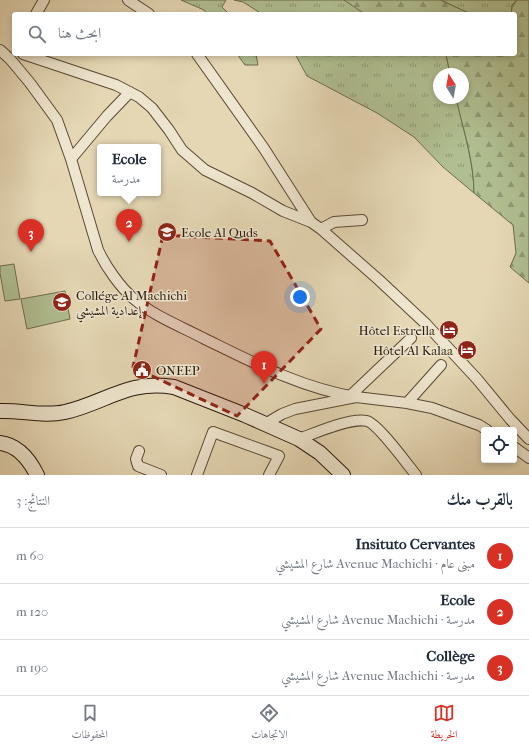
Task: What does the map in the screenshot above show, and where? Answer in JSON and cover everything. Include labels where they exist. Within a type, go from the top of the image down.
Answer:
[{"type":"street","points":[[37,12],[44,0]]},
{"type":"street","points":[[128,0],[146,12]]},
{"type":"street","points":[[0,50],[12,56],[57,120],[71,159],[98,250],[105,264],[134,299],[154,314],[271,371],[308,385],[353,397],[407,403],[432,408],[482,427]]},
{"type":"street","points":[[30,56],[116,85],[139,97],[152,108],[182,150],[205,170],[264,198],[283,211],[311,222],[321,229],[380,280],[426,324],[529,439]]},
{"type":"street","points":[[198,56],[263,147],[311,222]]},
{"type":"street","points":[[71,159],[107,116],[130,92]]},
{"type":"street","points":[[321,229],[334,222],[362,220]]},
{"type":"street","points":[[265,424],[282,414],[295,409],[353,397],[411,338]]},
{"type":"street","points":[[407,403],[442,365]]},
{"type":"street","points":[[0,411],[38,414],[65,412],[134,388],[150,385],[174,387],[192,393],[299,439],[320,454],[343,475]]},
{"type":"street","points":[[299,439],[348,422],[363,420],[368,421],[382,433],[416,475]]},
{"type":"street","points":[[197,475],[213,432],[279,456],[269,475]]},
{"type":"street","points":[[0,443],[17,449],[24,455],[37,475]]},
{"type":"street","points":[[517,449],[529,458]]},
{"type":"street","points":[[139,452],[136,460],[138,466],[161,475]]},
{"type":"highlighted area","points":[[163,235],[270,241],[321,329],[237,416],[133,367]]},
{"type":"green space","points":[[181,0],[226,0],[222,7],[227,12],[206,12]]},
{"type":"green space","points":[[234,0],[345,0],[363,12],[259,12],[243,2]]},
{"type":"green space","points":[[344,0],[440,0],[467,12],[362,12]]},
{"type":"green space","points":[[441,0],[517,0],[512,5],[512,12],[466,12]]},
{"type":"green space","points":[[517,0],[529,0],[529,283],[510,267],[516,253],[513,225],[474,193],[474,181],[468,145],[458,104],[469,104],[469,68],[449,68],[446,56],[517,56],[517,12],[511,12],[512,7]]},
{"type":"green space","points":[[238,56],[256,56],[258,65],[245,65]]},
{"type":"green space","points":[[296,56],[446,56],[449,68],[433,68],[433,104],[458,104],[470,158],[474,182],[474,193],[443,167],[414,137],[377,113],[307,76]]},
{"type":"green space","points":[[14,264],[20,299],[5,301],[0,266]]},
{"type":"green space","points":[[65,291],[70,319],[27,329],[21,299]]},
{"type":"place","name":"Ecole Al Quds","points":[[167,232]]},
{"type":"place","name":"Ecole","points":[[129,242]]},
{"type":"place","name":"Collège","points":[[31,252]]},
{"type":"place","name":"Collége Al Machichi إعدادية المشيشي","points":[[62,302]]},
{"type":"place","name":"Hôtel Estrella","points":[[449,330]]},
{"type":"place","name":"Hôtel Al Kalaa","points":[[467,350]]},
{"type":"place","name":"ONEEP","points":[[142,370]]},
{"type":"place","name":"Insituto Cervantes","points":[[264,384]]}]
